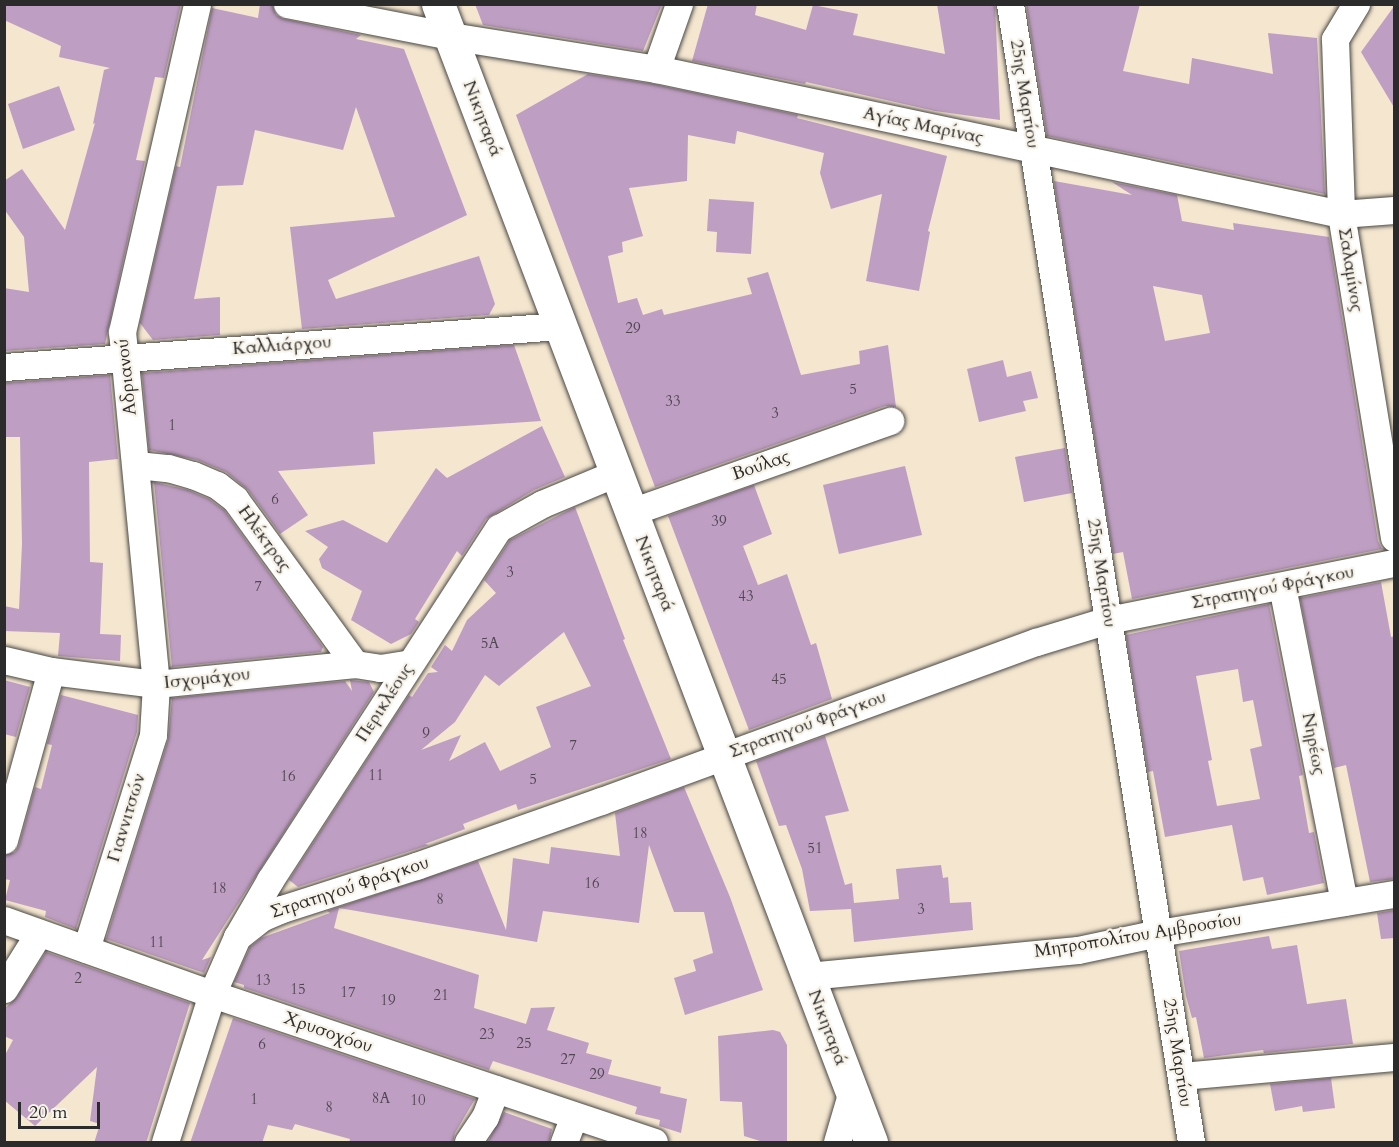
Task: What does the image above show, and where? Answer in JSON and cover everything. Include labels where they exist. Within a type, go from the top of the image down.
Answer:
[{"type":"street","name":"Αδριανού","points":[[156,684],[137,465],[122,332],[197,4]]},
{"type":"street","name":"Αγίας Μαρίνας","points":[[287,4],[450,36],[656,69],[1341,214],[1395,210]]},
{"type":"street","name":"Νικηταρά","points":[[438,4],[871,1143]]},
{"type":"street","points":[[656,69],[679,4]]},
{"type":"street","name":"25ης Μαρτίου","points":[[1010,4],[1191,1143]]},
{"type":"street","name":"Σαλαμίνος","points":[[1356,4],[1335,39],[1341,214],[1395,538]]},
{"type":"street","name":"Καλλιάρχου","points":[[4,367],[560,326]]},
{"type":"street","name":"Βούλας","points":[[631,512],[890,421]]},
{"type":"street","name":"Ηλέκτρας","points":[[137,465],[168,468],[193,475],[217,484],[235,499],[355,664]]},
{"type":"street","name":"Περικλέους","points":[[165,1143],[212,994],[237,937],[270,880],[499,528],[542,504],[616,473]]},
{"type":"street","name":"Στρατηγού Φράγκου","points":[[237,937],[263,917],[282,909],[416,866],[1036,642],[1108,620],[1395,563]]},
{"type":"street","name":"Νηρέως","points":[[1282,586],[1344,902]]},
{"type":"street","name":"Ισχομάχου","points":[[4,660],[51,671],[156,684],[355,664],[380,668],[410,663]]},
{"type":"street","points":[[4,840],[51,671]]},
{"type":"street","name":"Γιαννιτσών","points":[[86,949],[153,735],[156,684]]},
{"type":"street","name":"Μητροπολίτου Αμβροσίου","points":[[808,976],[1078,950],[1158,933],[1395,894]]},
{"type":"street","name":"Χρυσοχόου","points":[[4,920],[212,994],[654,1143]]},
{"type":"street","points":[[4,989],[39,933]]},
{"type":"street","points":[[1181,1076],[1395,1057]]},
{"type":"street","points":[[468,1143],[485,1117],[496,1089]]},
{"type":"street","points":[[837,1143],[852,1092]]},
{"type":"street","points":[[564,1143],[574,1116]]},
{"type":"building","points":[[4,4],[181,4],[164,78],[155,77],[136,160],[145,161],[105,344],[4,351],[4,288],[29,292],[24,237],[4,209],[4,181],[22,169],[65,230],[95,123],[93,124],[104,70],[110,68],[59,57],[61,46],[4,20]]},
{"type":"building","points":[[260,4],[272,4],[276,15],[284,19],[361,35],[356,39],[404,49],[467,215],[328,280],[336,299],[479,256],[495,304],[489,315],[302,329],[290,227],[395,217],[356,107],[343,150],[255,130],[243,185],[217,186],[194,299],[220,297],[220,335],[153,340],[140,323],[176,166],[180,167],[212,8],[258,18]]},
{"type":"building","points":[[475,4],[662,4],[643,51],[483,25]]},
{"type":"building","points":[[708,4],[757,4],[755,15],[806,30],[813,5],[858,14],[853,35],[945,54],[937,4],[995,4],[1000,120],[935,111],[806,82],[805,84],[692,61]]},
{"type":"building","points":[[1026,4],[1140,4],[1123,71],[1189,84],[1192,58],[1273,74],[1268,33],[1317,38],[1325,194],[1047,136]]},
{"type":"building","points":[[1395,5],[1395,109],[1361,52]]},
{"type":"building","points":[[588,74],[653,84],[798,115],[797,118],[947,156],[928,231],[930,232],[919,291],[866,281],[882,194],[831,209],[820,173],[824,153],[737,131],[735,144],[688,135],[687,181],[629,188],[643,236],[622,242],[623,252],[608,256],[618,303],[637,298],[643,315],[662,309],[664,315],[752,294],[747,278],[768,272],[801,375],[860,364],[859,351],[888,345],[896,407],[885,406],[655,487],[516,115]]},
{"type":"building","points":[[59,86],[75,130],[23,149],[8,104]]},
{"type":"building","points":[[1054,181],[1132,195],[1112,182],[1177,195],[1182,221],[1234,230],[1233,223],[1329,237],[1378,541],[1382,549],[1132,599],[1123,552],[1113,554]],"holes":[[[1153,286],[1202,295],[1210,333],[1165,341]]]},
{"type":"building","points":[[709,199],[754,202],[751,254],[716,252],[717,232],[707,231]]},
{"type":"building","points":[[514,345],[541,421],[373,432],[375,464],[278,471],[308,515],[280,534],[248,490],[226,472],[197,460],[149,450],[142,373]]},
{"type":"building","points":[[1003,360],[1007,377],[1031,371],[1038,398],[1023,401],[1026,411],[979,422],[967,369]]},
{"type":"building","points":[[110,375],[118,459],[89,462],[90,562],[103,563],[100,634],[121,635],[120,661],[58,656],[60,633],[4,631],[4,606],[19,609],[22,544],[20,437],[4,437],[4,383]]},
{"type":"building","points":[[542,426],[565,477],[534,490],[486,519],[462,556],[457,551],[415,619],[419,622],[411,634],[391,644],[351,620],[362,591],[322,568],[319,559],[328,547],[305,531],[343,520],[387,543],[436,468],[447,478]]},
{"type":"building","points":[[1065,448],[1072,493],[1024,502],[1015,457]]},
{"type":"building","points":[[905,466],[922,535],[839,554],[823,485]]},
{"type":"building","points":[[154,482],[188,490],[209,499],[224,510],[323,647],[321,652],[172,667]]},
{"type":"building","points":[[754,485],[772,534],[743,546],[758,585],[787,574],[811,645],[816,643],[832,699],[749,730],[668,516]]},
{"type":"building","points":[[575,507],[625,639],[623,640],[671,759],[518,810],[516,804],[463,824],[465,829],[425,844],[429,845],[298,887],[289,880],[409,695],[412,697],[428,673],[438,672],[431,667],[445,645],[452,651],[467,620],[496,593],[484,580],[510,540]],"holes":[[[564,632],[591,686],[536,707],[551,747],[500,771],[485,742],[449,761],[461,735],[421,750],[455,722],[485,675],[499,686]]]},
{"type":"building","points":[[1381,582],[1391,637],[1395,636],[1395,879],[1370,882],[1346,765],[1334,768],[1300,598]]},
{"type":"building","points":[[1269,604],[1303,775],[1299,776],[1309,833],[1314,832],[1324,883],[1267,895],[1263,877],[1243,881],[1232,825],[1165,837],[1153,771],[1148,772],[1126,635]],"holes":[[[1238,669],[1243,702],[1253,700],[1262,746],[1250,749],[1260,799],[1217,806],[1208,761],[1212,760],[1196,676]]]},
{"type":"building","points":[[4,680],[30,687],[16,737],[4,734]]},
{"type":"building","points":[[350,680],[369,682],[374,692],[202,960],[211,957],[204,973],[106,939],[168,740],[172,698],[345,681],[352,691]]},
{"type":"building","points":[[61,695],[138,715],[137,732],[76,929],[45,917],[46,911],[5,900],[10,880],[4,879],[4,855],[15,852],[19,845],[35,787],[41,789],[52,745],[47,744]]},
{"type":"building","points":[[825,736],[849,811],[825,816],[845,885],[852,883],[854,903],[899,899],[896,869],[941,865],[943,878],[948,877],[950,903],[971,902],[973,930],[854,942],[851,909],[810,911],[802,869],[786,825],[779,826],[756,761]]},
{"type":"building","points":[[684,787],[730,897],[763,990],[685,1015],[674,978],[696,971],[693,960],[713,953],[704,912],[674,912],[649,845],[639,923],[543,911],[537,942],[339,908],[334,928],[479,975],[474,1008],[526,1024],[531,1008],[555,1007],[547,1030],[589,1043],[586,1053],[612,1060],[608,1074],[661,1087],[660,1093],[687,1099],[681,1133],[659,1126],[660,1120],[635,1114],[637,1107],[493,1061],[489,1070],[244,988],[244,985],[234,982],[250,947],[261,938],[330,913],[327,911],[478,861],[506,930],[513,858],[549,864],[551,847],[620,856],[615,813]]},
{"type":"building","points":[[1395,910],[1395,938],[1381,939],[1377,913]]},
{"type":"building","points":[[1269,936],[1272,949],[1297,945],[1307,1004],[1346,999],[1353,1044],[1264,1053],[1263,1050],[1204,1058],[1196,1017],[1192,1018],[1186,996],[1179,951]]},
{"type":"building","points":[[46,952],[190,1003],[146,1143],[94,1143],[100,1124],[90,1121],[97,1067],[35,1126],[4,1100],[4,1057],[13,1040],[4,1036],[4,1009],[17,997]]},
{"type":"building","points":[[233,1018],[475,1099],[455,1133],[453,1143],[349,1143],[350,1139],[295,1124],[292,1130],[268,1125],[262,1143],[190,1143]]},
{"type":"building","points":[[773,1030],[780,1032],[787,1045],[787,1143],[766,1143],[744,1136],[742,1102],[720,1101],[718,1036]]},
{"type":"building","points":[[1331,1078],[1335,1108],[1303,1112],[1302,1106],[1275,1111],[1270,1084]]},
{"type":"building","points":[[504,1112],[552,1129],[549,1143],[487,1143]]}]
